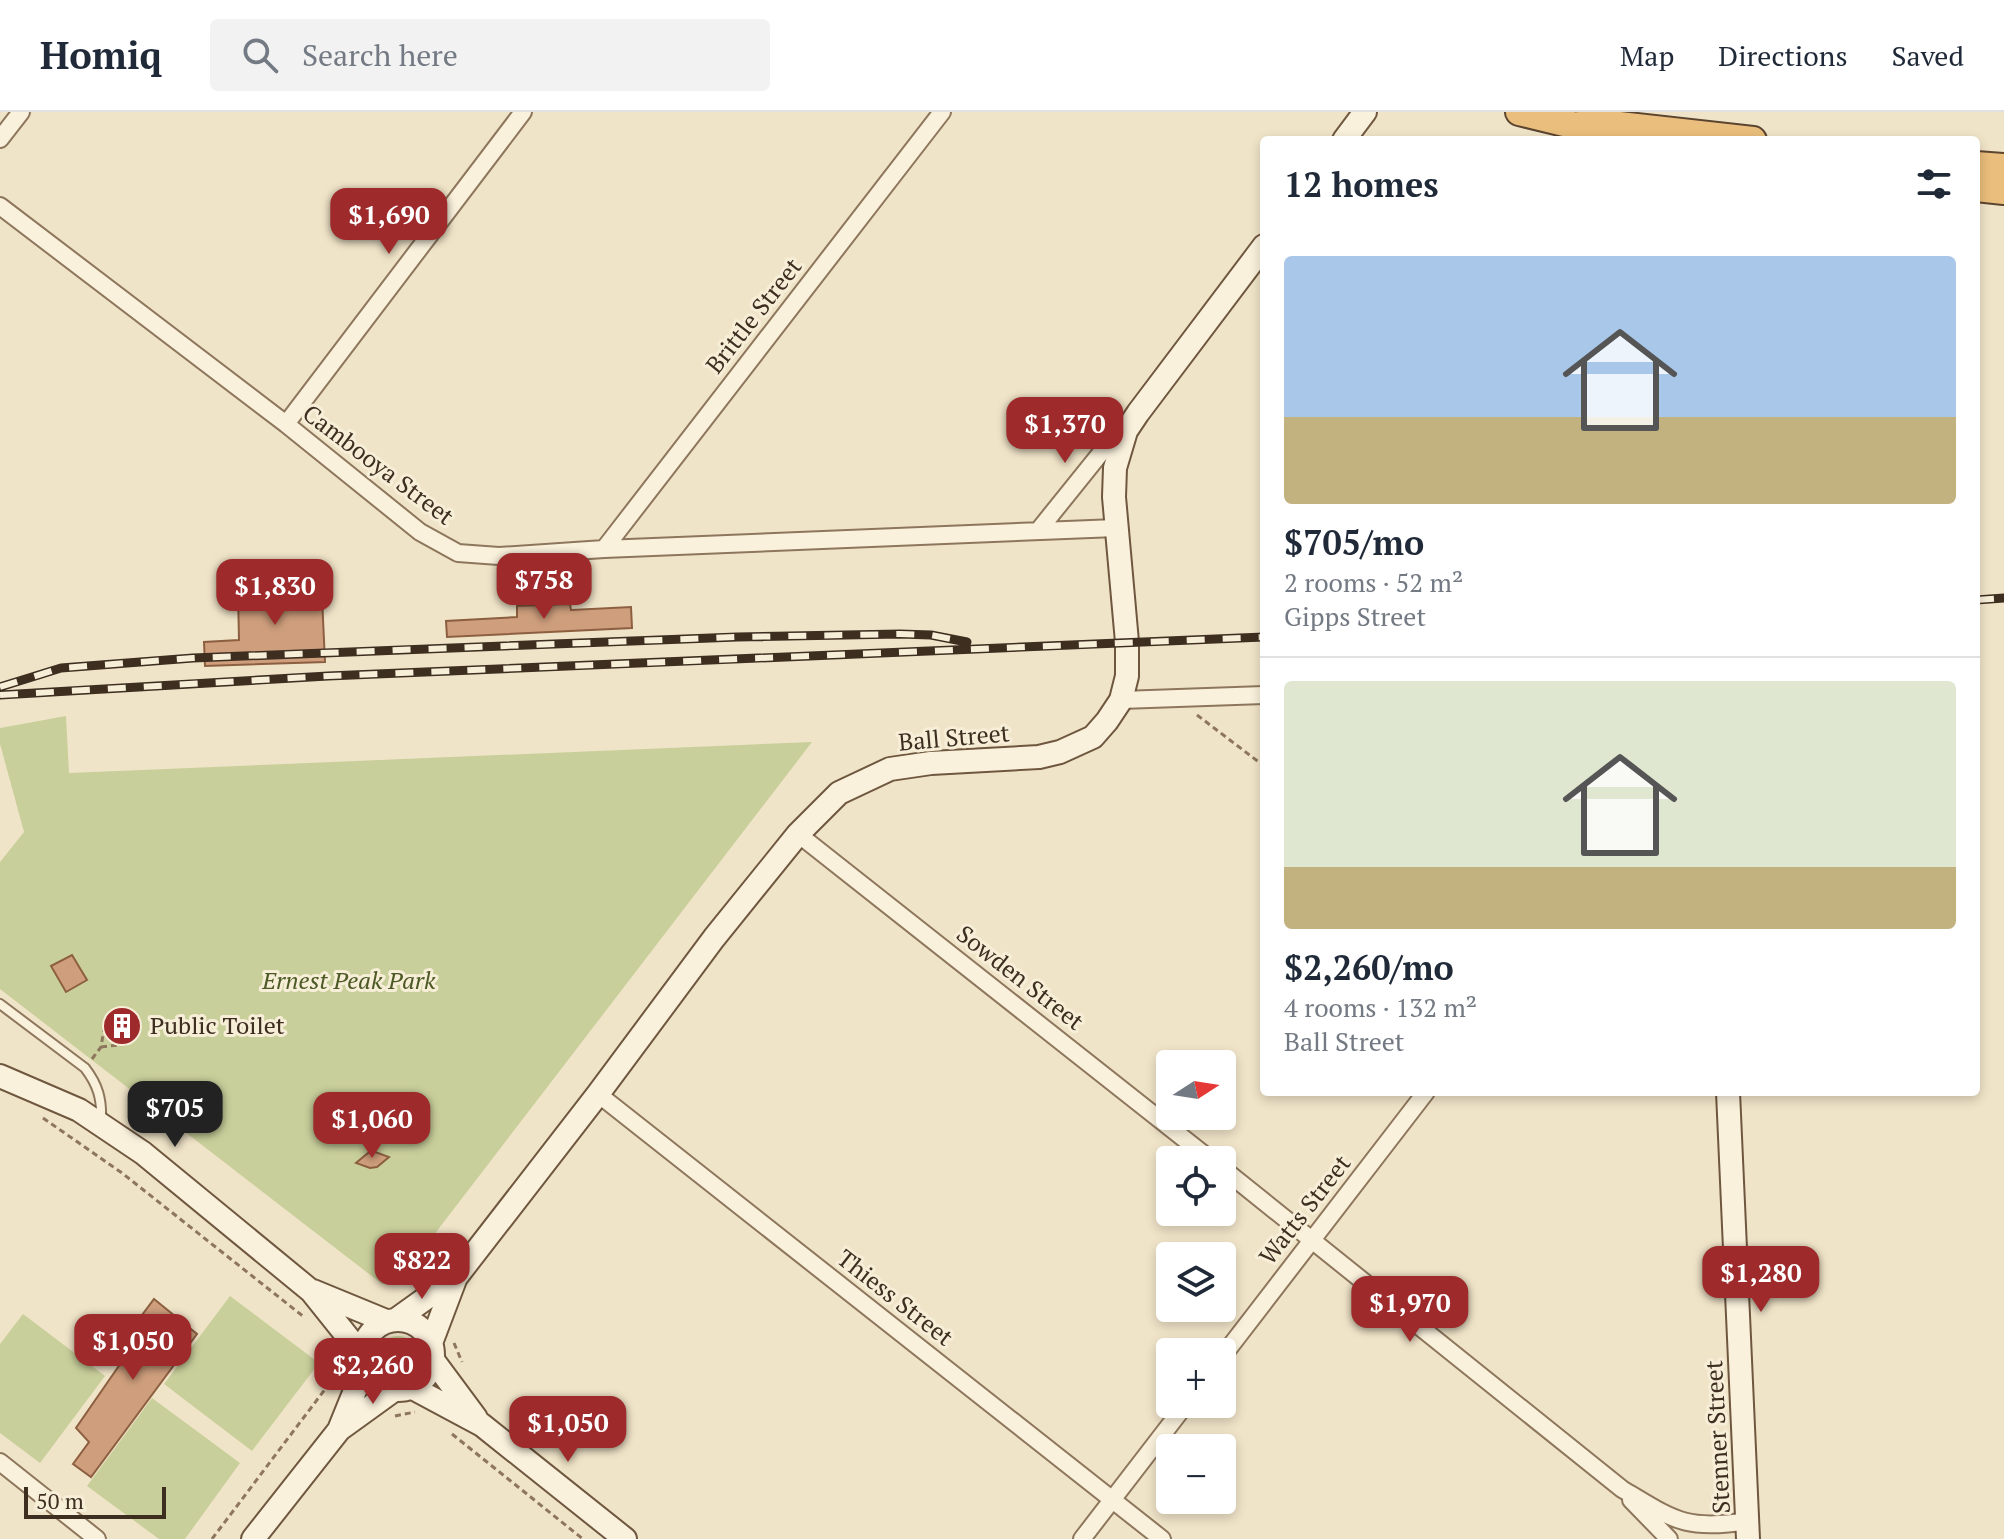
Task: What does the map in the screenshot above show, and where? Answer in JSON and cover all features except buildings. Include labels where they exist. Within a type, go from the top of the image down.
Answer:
[{"type":"highway","points":[[1519,112],[1616,136]]},
{"type":"highway","points":[[1579,125],[1619,125],[1717,136]]},
{"type":"highway","points":[[1980,165],[2004,167]]},
{"type":"highway","points":[[1980,188],[2004,191]]},
{"type":"main road","points":[[1347,136],[1365,112]]},
{"type":"main road","name":"Ball Street","points":[[392,1320],[457,1276],[714,938],[798,834],[839,793],[890,769],[953,760],[1039,757],[1079,745],[1093,737],[1121,700],[1127,676],[1127,642],[1116,528],[1115,468],[1126,431],[1260,251]]},
{"type":"main road","points":[[0,1076],[50,1096],[101,1122],[143,1153],[311,1291],[357,1361],[376,1382],[403,1389],[482,1425],[625,1539]]},
{"type":"main road","name":"Stenner Street","points":[[1728,1096],[1748,1530]]},
{"type":"main road","name":"Ball Street","points":[[439,1347],[457,1276]]},
{"type":"main road","points":[[311,1291],[418,1326],[439,1347],[482,1425]]},
{"type":"main road","points":[[339,1430],[357,1361],[369,1335],[392,1320]]},
{"type":"main road","points":[[253,1539],[339,1430],[426,1377],[439,1347]]},
{"type":"street","points":[[0,139],[21,112]]},
{"type":"street","points":[[286,424],[523,112]]},
{"type":"street","name":"Brittle Street","points":[[604,549],[942,112]]},
{"type":"street","name":"Cambooya Street","points":[[0,206],[286,424],[420,532],[458,553],[499,556],[1116,528]]},
{"type":"street","points":[[1038,531],[1104,449],[1126,431]]},
{"type":"street","points":[[1121,700],[1260,695]]},
{"type":"street","name":"Sowden Street","points":[[798,834],[1193,1146]]},
{"type":"street","name":"Thiess Street","points":[[598,1094],[1162,1539]]},
{"type":"street","name":"Watts Street","points":[[1236,1339],[1423,1096]]},
{"type":"street","points":[[1236,1179],[1622,1489],[1689,1524],[1748,1530]]},
{"type":"street","points":[[1082,1539],[1175,1418]]},
{"type":"street","points":[[0,1462],[97,1539]]},
{"type":"street","points":[[1622,1489],[1669,1539]]},
{"type":"lane","points":[[0,1004],[85,1068],[96,1082],[101,1122]]},
{"type":"path","points":[[1175,698],[1260,763]]},
{"type":"path","points":[[85,1068],[101,1047],[106,1023],[116,1009]]},
{"type":"path","points":[[101,1047],[127,1044],[140,1029]]},
{"type":"path","points":[[41,1117],[122,1173],[306,1319]]},
{"type":"path","points":[[439,1347],[464,1367]]},
{"type":"path","points":[[212,1539],[332,1380],[357,1361]]},
{"type":"path","points":[[332,1380],[339,1385]]},
{"type":"path","points":[[385,1421],[405,1413],[419,1412]]},
{"type":"path","points":[[453,1435],[583,1539]]},
{"type":"green space","name":"Ernest Peak Park","points":[[66,716],[69,773],[812,742],[397,1283],[382,1284],[0,989],[0,862],[24,832],[0,744],[0,728]]},
{"type":"green space","points":[[230,1296],[319,1363],[252,1451],[164,1384]]},
{"type":"green space","points":[[23,1314],[105,1376],[40,1463],[0,1433],[0,1344]]},
{"type":"green space","points":[[398,1336],[412,1341],[417,1355],[412,1369],[398,1374],[384,1369],[379,1355],[384,1341]]},
{"type":"green space","points":[[152,1398],[240,1463],[185,1539],[159,1539],[87,1486]]},
{"type":"railway","points":[[1980,600],[2004,598]]},
{"type":"railway","points":[[0,687],[61,668],[193,658],[737,637],[900,634],[931,635],[967,642]]},
{"type":"railway","points":[[0,695],[328,676],[1260,637]]},
{"type":"place","name":"Public Toilet","points":[[122,1026]]}]
